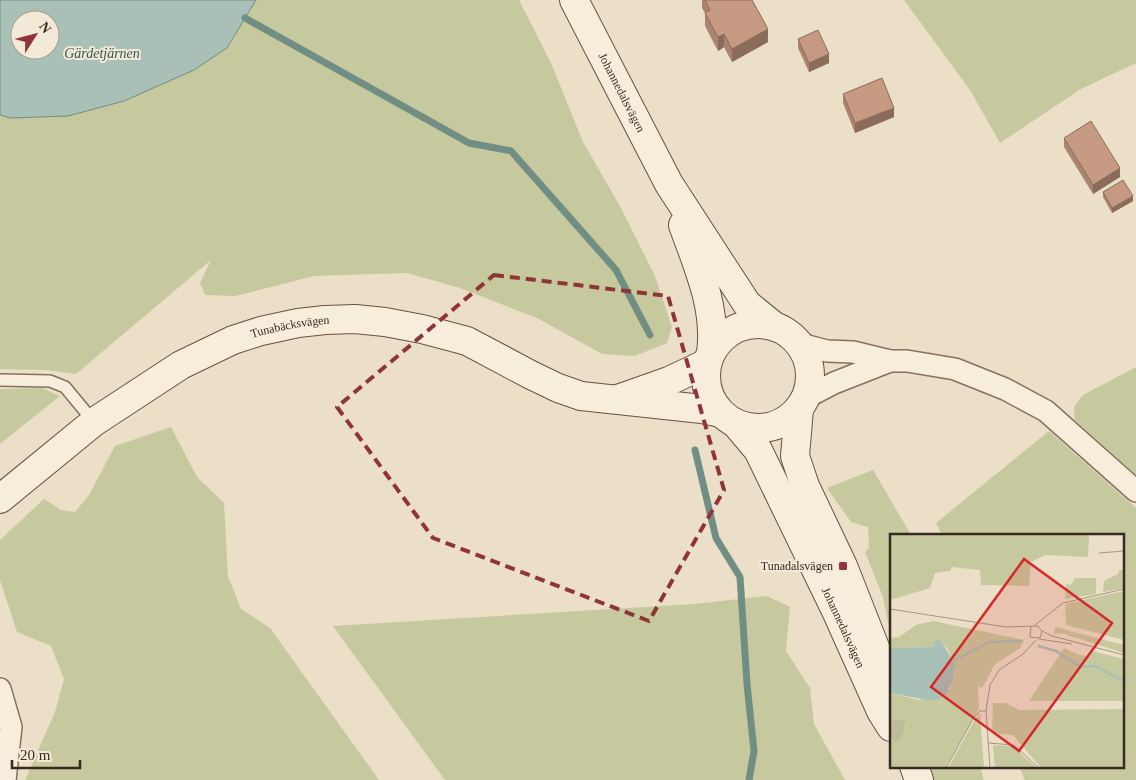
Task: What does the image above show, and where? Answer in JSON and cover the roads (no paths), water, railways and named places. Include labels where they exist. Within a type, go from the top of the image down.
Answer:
[{"type":"main road","name":"Johannedalsvägen","points":[[574,0],[669,184],[746,304],[774,326]]},
{"type":"main road","name":"Johannedalsvägen","points":[[669,184],[708,295],[712,317],[709,358]]},
{"type":"main road","name":"Tunabäcksvägen","points":[[0,499],[94,422],[181,364],[214,348],[261,331],[298,323],[325,320],[354,319],[385,322],[449,336],[467,341],[498,356],[531,376],[581,396],[617,400],[728,419]]},
{"type":"main road","points":[[760,324],[774,326],[791,335],[800,344],[808,360],[811,375],[803,403],[787,420],[768,428],[746,428],[728,419],[710,396],[706,383],[709,358],[721,339],[736,328],[760,324]]},
{"type":"main road","name":"Tunabäcksvägen","points":[[617,400],[669,381],[709,358]]},
{"type":"main road","name":"Johannedalsvägen","points":[[803,403],[795,456],[805,486],[843,566],[890,685]]},
{"type":"main road","name":"Johannedalsvägen","points":[[728,419],[758,450],[837,613],[881,711],[890,726]]},
{"type":"street","points":[[800,344],[827,350],[853,352],[890,361],[907,361],[955,369],[1005,390],[1046,411],[1136,491]]},
{"type":"street","points":[[803,403],[834,382],[890,361]]},
{"type":"street","points":[[0,688],[11,727],[4,780]]},
{"type":"lane","points":[[0,380],[50,380],[65,387],[94,422]]},
{"type":"water","name":"Gärdetjärnen","points":[[0,0],[256,0],[227,48],[194,70],[124,101],[68,116],[10,118],[0,115]]},
{"type":"waterway","points":[[245,18],[469,143],[511,151],[616,270],[650,335]]},
{"type":"waterway","points":[[695,450],[716,538],[740,577],[747,684],[754,751],[749,780]]},
{"type":"place","name":"Tunadalsvägen","points":[[843,566]]}]
